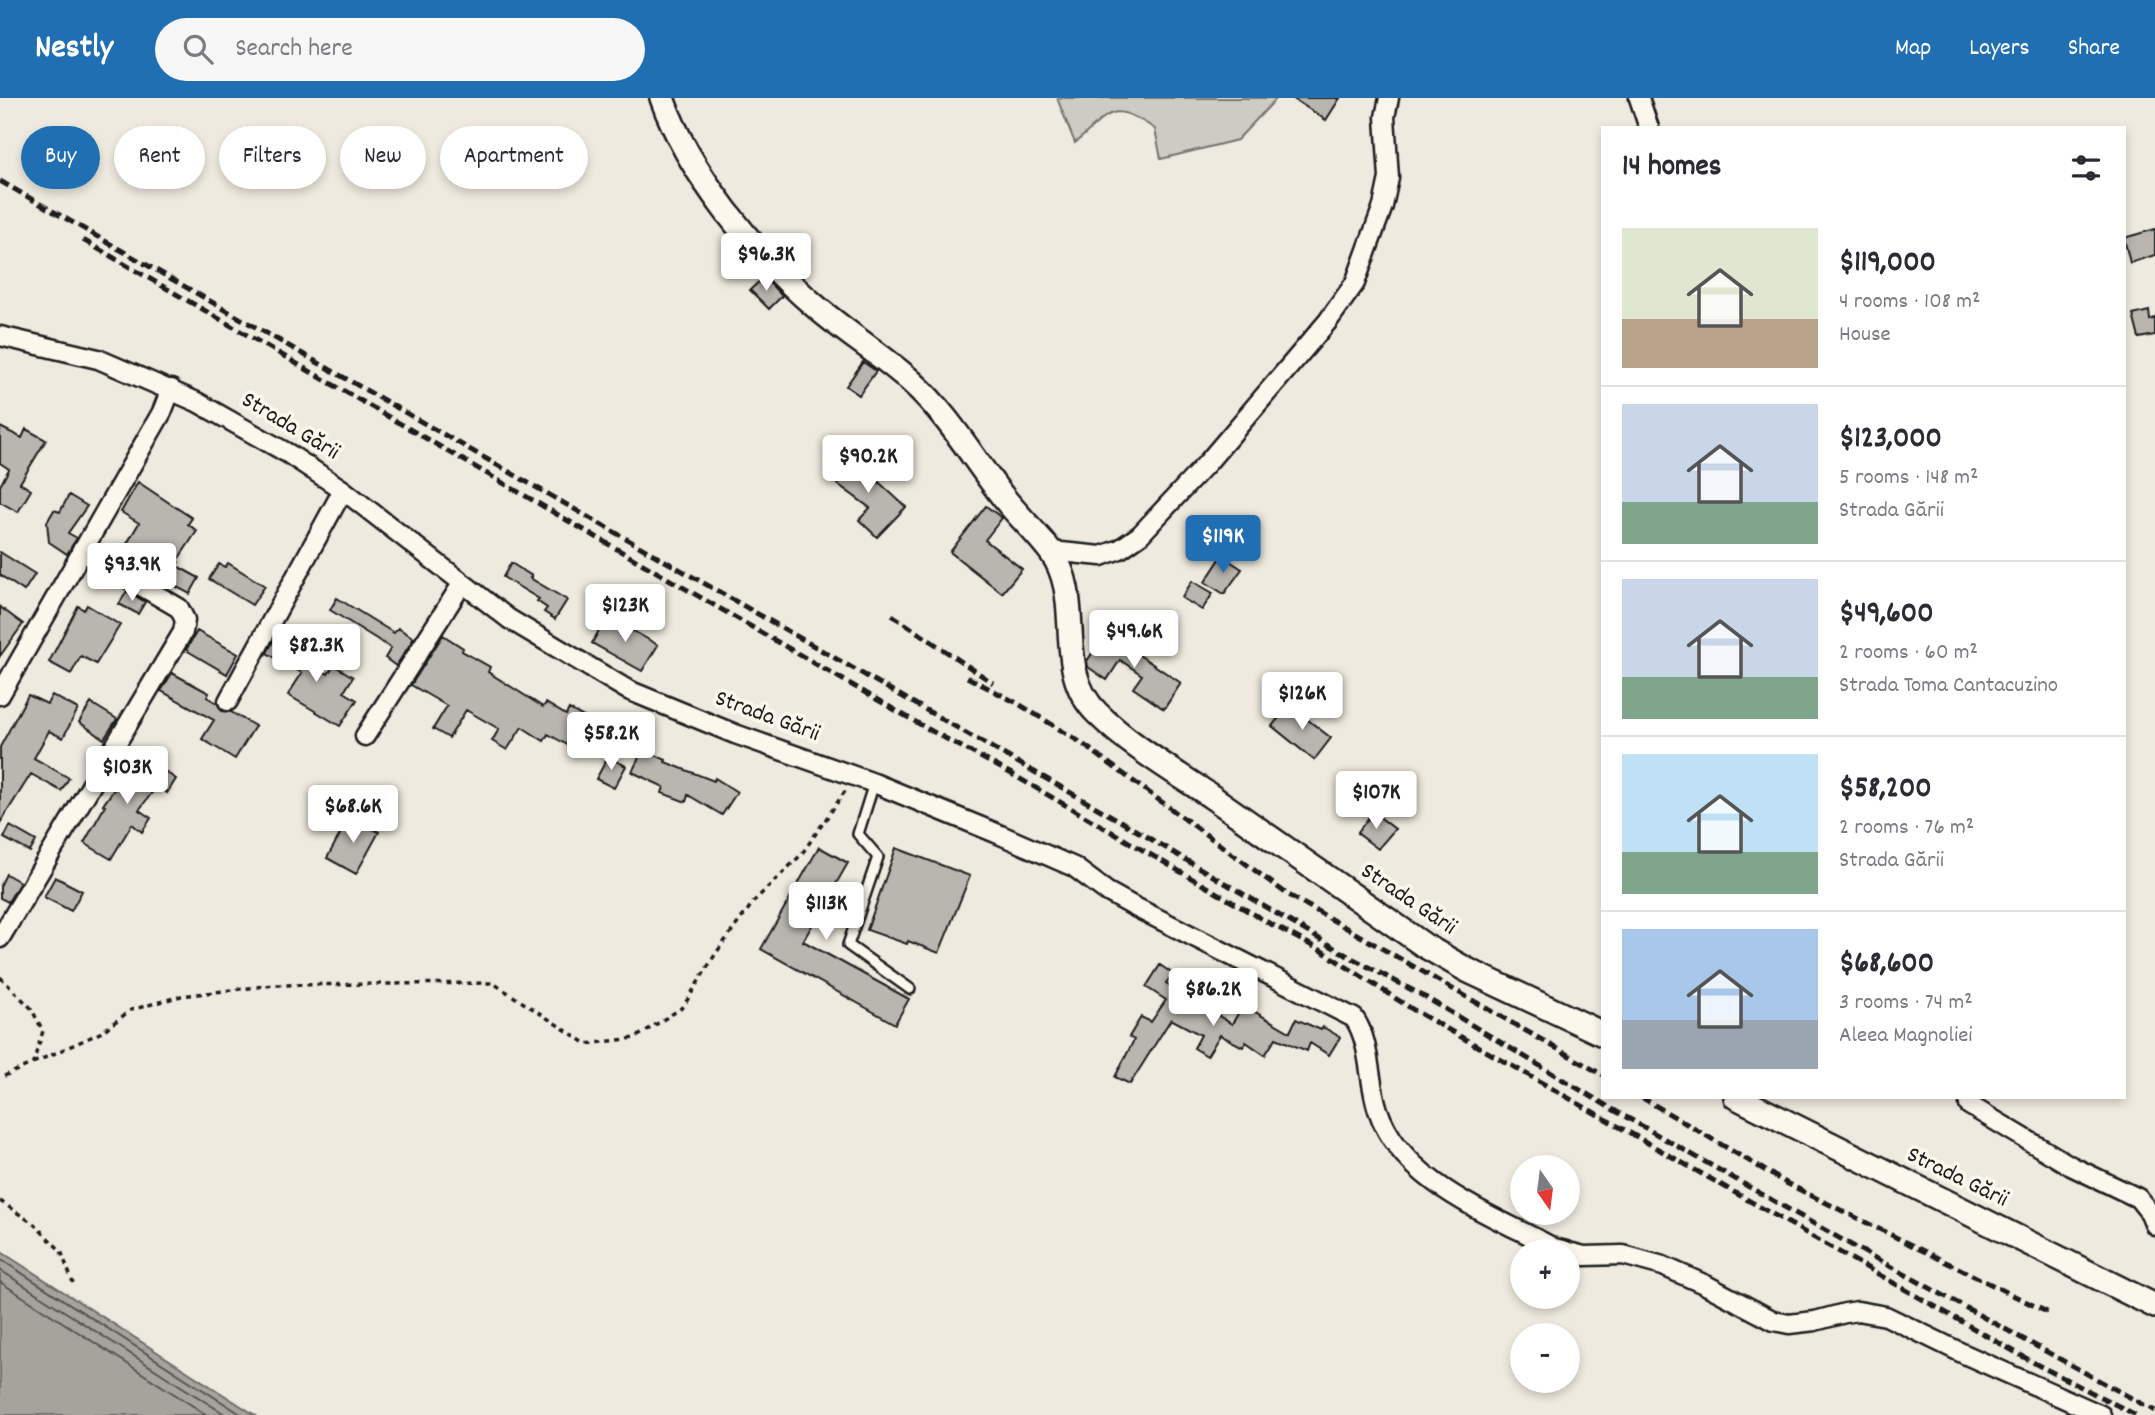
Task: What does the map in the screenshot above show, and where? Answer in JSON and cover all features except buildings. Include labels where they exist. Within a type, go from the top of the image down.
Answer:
[{"type":"street","points":[[662,98],[687,153],[744,232],[781,274],[813,304],[910,380],[932,402],[1003,498],[1051,551],[1101,556],[1120,549],[1140,536],[1208,462],[1328,321],[1355,283],[1383,206],[1389,178],[1385,117],[1389,98]]},
{"type":"street","points":[[1639,98],[1648,126]]},
{"type":"street","name":"Strada Gării","points":[[0,336],[97,359],[171,389],[289,454],[343,490],[509,619],[628,690],[735,734],[874,783],[1074,867],[1106,891],[1133,906],[1353,1018],[1362,1030],[1378,1111],[1404,1156],[1426,1177],[1537,1239]]},
{"type":"street","points":[[0,695],[162,412],[171,389]]},
{"type":"street","points":[[229,701],[343,490]]},
{"type":"street","points":[[0,937],[183,632],[186,620],[179,608],[81,551]]},
{"type":"street","name":"Strada Gării","points":[[1051,551],[1065,589],[1071,661],[1079,688],[1096,712],[1162,763],[1425,946],[1501,987],[1601,1033]]},
{"type":"street","points":[[365,736],[462,584]]},
{"type":"street","name":"Strada Gării","points":[[1740,1099],[2155,1306]]},
{"type":"street","points":[[1969,1105],[2071,1166],[2138,1198],[2150,1213],[2155,1225]]},
{"type":"street","points":[[1580,1255],[1623,1255],[1663,1266],[1774,1321],[1789,1324],[1858,1311],[1886,1316],[2101,1415]]},
{"type":"lane","points":[[874,783],[858,834],[877,857],[848,944],[910,989]]},
{"type":"path","points":[[0,1078],[100,1033],[131,1010],[181,996],[274,985],[411,986],[493,983],[587,1044],[635,1038],[683,1007],[716,953],[755,900],[802,855],[855,777]]},
{"type":"path","points":[[0,977],[31,1008],[43,1031],[33,1063]]},
{"type":"path","points":[[0,1201],[34,1224],[61,1251],[73,1283]]},
{"type":"shaded area","points":[[1057,98],[1277,98],[1237,140],[1161,159],[1155,129],[1119,112],[1104,118],[1075,143]]},
{"type":"water","points":[[0,1251],[255,1415],[0,1415]]},
{"type":"railway","points":[[0,181],[1122,822],[1348,956],[1425,997],[1612,1109],[1853,1246],[2155,1411]]},
{"type":"railway","points":[[83,240],[928,729],[1322,951],[1412,1009],[2038,1365],[2136,1415]]},
{"type":"railway","points":[[892,615],[993,683]]},
{"type":"railway","points":[[967,677],[1017,703],[1080,742],[1287,894],[1601,1074]]},
{"type":"railway","points":[[1644,1099],[1788,1184],[2049,1313]]}]
